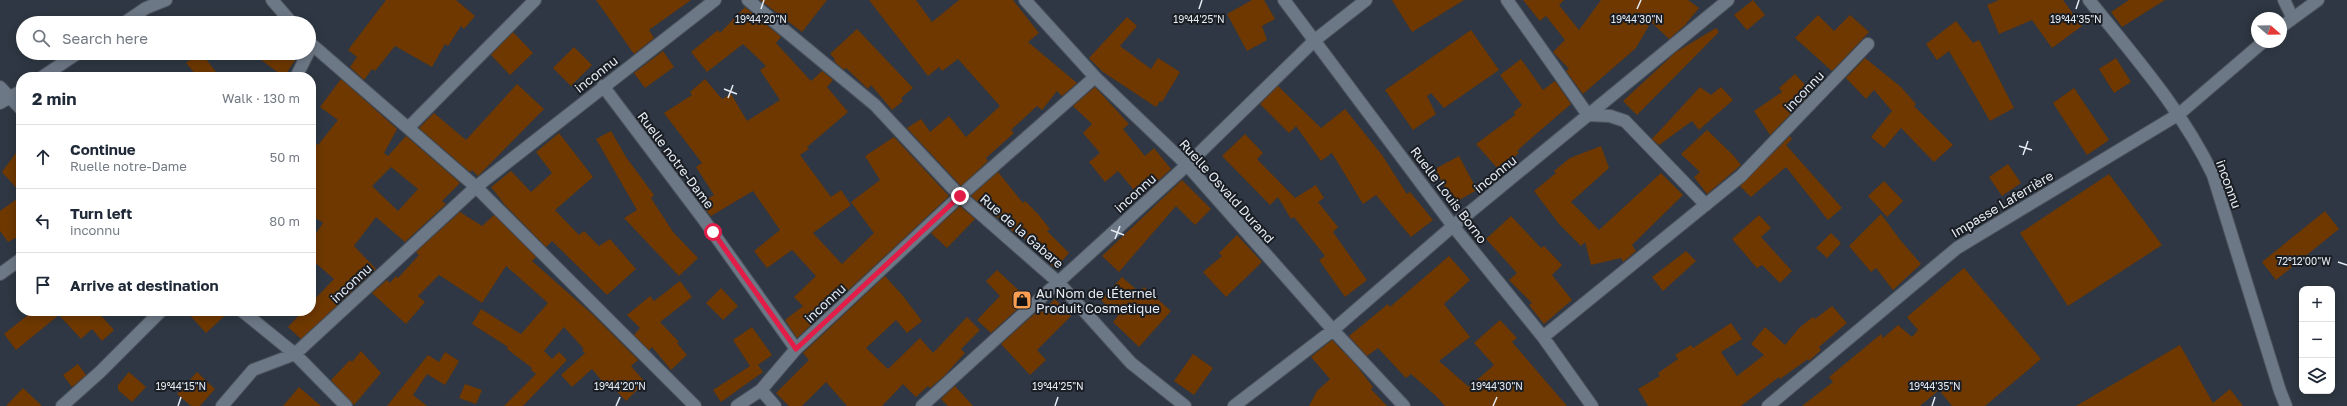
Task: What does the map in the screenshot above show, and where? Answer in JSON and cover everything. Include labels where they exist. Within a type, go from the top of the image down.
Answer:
[{"type":"street","points":[[131,16],[142,4],[166,0]]},
{"type":"street","points":[[272,0],[286,16]]},
{"type":"street","points":[[408,128],[534,0]]},
{"type":"street","name":"inconnu","points":[[222,406],[253,370],[295,354],[476,187],[603,86],[715,0]]},
{"type":"street","name":"Rue de la Gabare","points":[[748,0],[874,105],[960,196],[1058,282],[1131,363],[1185,406]]},
{"type":"street","name":"Ruelle Osvald Durand","points":[[1025,0],[1095,77],[1187,164],[1333,330],[1404,406]]},
{"type":"street","name":"Ruelle Louis Borno","points":[[1284,0],[1316,40],[1453,226],[1543,337],[1592,406]]},
{"type":"street","name":"inconnu","points":[[922,406],[1187,164],[1316,40],[1366,0]]},
{"type":"street","points":[[1507,0],[1588,115],[1610,116],[1625,121],[1706,205]]},
{"type":"street","name":"inconnu","points":[[1234,406],[1333,330],[1453,226],[1728,0]]},
{"type":"street","name":"inconnu","points":[[2089,0],[2179,114],[2213,175],[2280,391],[2286,406]]},
{"type":"street","points":[[2284,0],[2292,17]]},
{"type":"street","points":[[2287,22],[2318,0]]},
{"type":"street","name":"inconnu","points":[[1543,337],[1741,176],[1868,44]]},
{"type":"street","name":"Impasse Laferrière","points":[[1768,406],[1957,248],[2179,114],[2256,48]]},
{"type":"street","points":[[316,53],[408,128],[476,187],[695,406]]},
{"type":"street","points":[[50,72],[68,60]]},
{"type":"street","points":[[298,72],[304,60]]},
{"type":"street","name":"inconnu","points":[[737,406],[761,390],[796,349],[960,196],[1095,77]]},
{"type":"street","name":"Ruelle notre-Dame","points":[[603,86],[704,220],[796,349]]},
{"type":"street","points":[[0,87],[5,101],[16,107]]},
{"type":"street","points":[[5,101],[16,93]]},
{"type":"street","points":[[0,274],[16,263]]},
{"type":"street","points":[[62,406],[100,372],[156,316]]},
{"type":"street","points":[[248,316],[295,354],[346,406]]},
{"type":"street","points":[[761,390],[774,406]]},
{"type":"building","points":[[386,0],[456,0],[475,16],[464,29],[461,26],[448,46],[445,44],[432,67],[395,46],[375,71],[372,69],[364,80],[350,67],[357,57],[348,50]]},
{"type":"building","points":[[596,0],[691,0],[649,30],[654,38],[634,54]]},
{"type":"building","points":[[760,0],[827,0],[802,32]]},
{"type":"building","points":[[869,0],[916,0],[932,22],[959,0],[1013,0],[1039,33],[1028,42],[1077,83],[1062,96],[1057,91],[1042,110],[1037,106],[1011,130],[1014,133],[986,158],[988,161],[961,186],[907,128],[921,119],[930,132],[949,116],[966,137],[1000,106],[958,59],[942,71],[939,67],[928,76]]},
{"type":"building","points":[[1252,0],[1264,0],[1275,19],[1262,26],[1267,40],[1247,51],[1227,14]]},
{"type":"building","points":[[1392,0],[1464,0],[1412,32]]},
{"type":"building","points":[[1523,0],[1564,0],[1559,5],[1579,30],[1601,0],[1688,0],[1699,8],[1685,25],[1669,39],[1651,22],[1636,48],[1583,94],[1566,71],[1569,69],[1553,52],[1565,40],[1546,16],[1540,21]]},
{"type":"building","points":[[1753,0],[1765,15],[1747,30],[1734,15]]},
{"type":"building","points":[[1999,0],[2063,0],[2082,26],[2052,48],[2032,20],[1999,34],[1987,5]]},
{"type":"building","points":[[2129,0],[2165,0],[2122,27],[2111,12]]},
{"type":"building","points":[[745,7],[781,37],[776,43],[811,81],[822,71],[833,80],[827,87],[848,112],[807,147],[809,149],[800,155],[831,197],[841,190],[851,205],[813,233],[842,264],[874,233],[851,202],[880,180],[865,156],[894,137],[949,196],[797,338],[785,320],[803,306],[794,297],[816,276],[792,250],[767,268],[754,251],[780,230],[753,191],[711,216],[700,203],[714,195],[696,167],[702,163],[664,113],[692,95],[690,92],[705,79],[722,99],[731,94],[747,121],[780,100],[760,70],[766,66],[743,44],[707,72],[691,52],[718,30],[720,33]]},
{"type":"building","points":[[1818,15],[1834,31],[1850,15],[1869,32],[1832,71],[1795,38]]},
{"type":"building","points":[[1127,17],[1137,26],[1120,46],[1151,69],[1158,58],[1180,72],[1162,102],[1160,101],[1156,107],[1103,72],[1089,58]]},
{"type":"building","points":[[1956,21],[1973,43],[1979,40],[2014,108],[1990,121],[1949,51],[1937,60],[1926,44]]},
{"type":"building","points":[[1716,28],[1719,32],[1637,115],[1623,101],[1676,52]]},
{"type":"building","points":[[857,29],[913,88],[901,98],[903,101],[892,110],[871,85],[868,89],[846,68],[844,70],[834,61],[835,59],[830,54]]},
{"type":"building","points":[[1471,30],[1499,70],[1444,108],[1431,93],[1427,96],[1436,114],[1413,130],[1385,90]]},
{"type":"building","points":[[513,32],[533,53],[510,75],[491,55]]},
{"type":"building","points":[[574,47],[592,65],[571,86],[553,68]]},
{"type":"building","points":[[663,51],[674,67],[645,88],[634,73]]},
{"type":"building","points":[[1865,58],[1901,87],[1916,104],[1914,106],[1953,145],[1934,162],[1901,128],[1884,148],[1871,137],[1892,111],[1874,90],[1866,99],[1846,78]]},
{"type":"building","points":[[2116,58],[2131,82],[2114,93],[2099,69]]},
{"type":"building","points":[[1521,59],[1543,90],[1555,81],[1571,104],[1517,151],[1519,153],[1498,169],[1476,144],[1515,115],[1514,112],[1522,105],[1500,75]]},
{"type":"building","points":[[190,60],[207,60],[216,72],[194,72],[186,63]]},
{"type":"building","points":[[261,60],[295,60],[287,72],[277,72]]},
{"type":"building","points":[[1795,74],[1812,92],[1770,135],[1754,111],[1782,92],[1779,88]]},
{"type":"building","points":[[341,79],[397,129],[384,153],[388,156],[406,136],[460,183],[442,201],[446,204],[405,242],[376,217],[354,246],[376,269],[301,339],[288,327],[298,316],[316,316],[316,298],[334,279],[316,263],[316,233],[323,223],[316,218],[316,144],[318,145],[338,120],[320,107]],"holes":[[[391,167],[418,189],[398,211],[372,186]]]},
{"type":"building","points":[[517,84],[544,109],[478,176],[472,170],[470,172],[419,128],[434,113],[466,140]]},
{"type":"building","points":[[1278,86],[1321,128],[1345,109],[1382,155],[1407,194],[1410,192],[1433,220],[1411,237],[1376,195],[1363,204],[1332,153],[1321,161],[1296,126],[1289,133],[1260,104]]},
{"type":"building","points":[[1095,87],[1129,124],[1123,129],[1145,156],[1154,148],[1171,169],[1140,197],[1118,171],[1105,182],[1089,162],[1100,153],[1083,133],[1092,124],[1073,106]]},
{"type":"building","points":[[1700,87],[1711,95],[1721,87],[1733,100],[1699,130],[1692,121],[1659,145],[1652,139]]},
{"type":"building","points":[[2074,88],[2109,140],[2087,155],[2053,103]]},
{"type":"building","points":[[1707,130],[1733,155],[1741,165],[1707,194],[1694,177],[1700,172],[1681,154]]},
{"type":"building","points":[[611,131],[626,157],[654,195],[651,198],[673,232],[698,258],[679,276],[624,218],[637,210],[596,139]]},
{"type":"building","points":[[559,133],[593,177],[555,210],[579,235],[584,231],[599,246],[610,239],[636,269],[607,295],[552,241],[546,247],[505,205],[491,187],[511,171],[531,192],[552,173],[536,152]]},
{"type":"building","points":[[1245,134],[1263,153],[1257,159],[1295,198],[1316,185],[1324,198],[1318,202],[1338,227],[1333,232],[1367,280],[1345,297],[1319,260],[1325,256],[1294,217],[1291,219],[1278,197],[1270,205],[1222,156]]},
{"type":"building","points":[[1790,136],[1792,139],[1786,145],[1842,208],[1828,220],[1786,167],[1751,197],[1740,186]]},
{"type":"building","points":[[1601,146],[1609,168],[1571,202],[1599,230],[1661,173],[1683,195],[1632,245],[1636,251],[1623,262],[1621,258],[1591,265],[1585,242],[1581,246],[1559,224],[1534,191],[1556,173],[1554,171],[1570,158]]},
{"type":"building","points":[[16,153],[16,187],[2,172]]},
{"type":"building","points":[[1459,156],[1477,190],[1454,203],[1435,169]]},
{"type":"building","points":[[2008,164],[2021,183],[2002,196],[1989,177]]},
{"type":"building","points":[[998,172],[1023,203],[1025,201],[1038,214],[1050,229],[1047,231],[1069,253],[1055,269],[1019,233],[1017,236],[998,217],[997,218],[971,196]]},
{"type":"building","points":[[2109,174],[2162,245],[2068,306],[2020,233]]},
{"type":"building","points":[[1182,180],[1211,209],[1195,225],[1176,206],[1119,272],[1102,256]]},
{"type":"building","points":[[1884,181],[1903,201],[1887,217],[1868,196]]},
{"type":"building","points":[[16,200],[16,238],[8,242],[0,231],[0,211]]},
{"type":"building","points":[[960,206],[975,219],[947,248],[931,233]]},
{"type":"building","points":[[2325,211],[2339,229],[2276,280],[2262,262]]},
{"type":"building","points":[[460,212],[482,226],[494,215],[536,257],[532,261],[592,314],[638,360],[631,366],[645,382],[626,401],[609,383],[606,386],[592,369],[572,387],[561,375],[585,353],[582,350],[584,349],[564,327],[544,351],[552,359],[559,352],[567,360],[523,406],[504,406],[536,374],[531,370],[532,368],[507,349],[508,347],[472,324],[481,309],[521,334],[548,303],[506,266],[482,303],[439,275],[418,296],[425,302],[406,324],[372,293],[387,280],[390,283],[396,276],[398,278],[419,255],[416,252]]},
{"type":"building","points":[[1881,214],[1901,241],[1921,264],[1893,290],[1876,268],[1871,272],[1849,246]]},
{"type":"building","points":[[1759,215],[1771,228],[1761,237],[1792,271],[1780,283],[1762,265],[1757,268],[1732,239]]},
{"type":"building","points":[[1511,216],[1541,248],[1544,246],[1562,265],[1552,275],[1572,300],[1544,324],[1529,305],[1532,303],[1509,280],[1517,273],[1486,239]]},
{"type":"building","points":[[1831,233],[1841,243],[1827,258],[1816,248]]},
{"type":"building","points":[[1237,235],[1262,262],[1226,297],[1203,272],[1222,256],[1219,253]]},
{"type":"building","points":[[1686,251],[1696,261],[1663,291],[1652,277]]},
{"type":"building","points":[[1449,256],[1470,280],[1444,304],[1470,337],[1439,361],[1469,387],[1494,365],[1474,343],[1500,320],[1517,338],[1512,342],[1567,406],[1445,406],[1411,374],[1406,378],[1378,348],[1367,356],[1349,336],[1388,304],[1390,307]]},
{"type":"building","points":[[1964,268],[2041,359],[1985,406],[1952,406],[1939,390],[1920,406],[1802,406],[1833,382],[1829,377],[1881,334],[1883,338],[1898,325],[1912,337],[1918,330],[1907,317]]},
{"type":"building","points":[[997,270],[1028,299],[991,333],[977,320],[1000,296],[986,281]]},
{"type":"building","points":[[885,276],[903,296],[922,321],[907,333],[896,320],[866,348],[888,369],[920,338],[933,353],[967,317],[980,330],[961,349],[965,353],[944,376],[930,388],[928,386],[916,397],[903,384],[882,406],[847,406],[826,382],[802,406],[789,406],[776,393],[809,360],[803,353]]},
{"type":"building","points":[[1122,277],[1139,292],[1144,287],[1171,311],[1139,347],[1113,322],[1118,316],[1101,300]]},
{"type":"building","points":[[680,281],[692,297],[660,322],[679,342],[677,343],[687,355],[671,370],[652,347],[649,350],[634,335],[640,328],[627,315],[650,296],[654,301]]},
{"type":"building","points":[[721,288],[738,306],[723,320],[706,303]]},
{"type":"building","points":[[1055,299],[1071,316],[1037,350],[1046,360],[1030,375],[1001,344],[1039,310],[1042,312]]},
{"type":"building","points":[[1832,306],[1847,323],[1819,347],[1821,350],[1809,361],[1808,359],[1780,379],[1779,377],[1741,406],[1648,406],[1638,389],[1660,376],[1658,373],[1678,359],[1675,355],[1691,345],[1693,348],[1731,323],[1742,339],[1721,352],[1737,376],[1764,355],[1751,344],[1765,327],[1785,345],[1799,328],[1813,317],[1815,319]]},
{"type":"building","points":[[27,316],[58,316],[16,350],[4,334]]},
{"type":"building","points":[[60,316],[101,316],[114,330],[102,341],[92,329],[81,339]]},
{"type":"building","points":[[191,316],[225,316],[206,333]]},
{"type":"building","points":[[752,327],[772,355],[758,365],[763,372],[721,402],[713,390],[750,366],[733,340]]},
{"type":"building","points":[[1332,340],[1356,365],[1373,387],[1371,389],[1387,406],[1309,406],[1317,391],[1330,379],[1311,357]]},
{"type":"building","points":[[2180,345],[2213,403],[2230,389],[2243,406],[2076,406]]},
{"type":"building","points":[[361,351],[381,373],[354,405],[331,380],[350,360],[352,362]]},
{"type":"building","points":[[445,352],[459,361],[445,385],[427,374],[413,395],[427,406],[387,406],[428,355],[439,362]]},
{"type":"building","points":[[1193,354],[1213,368],[1194,395],[1174,381]]},
{"type":"building","points":[[78,364],[86,375],[72,387],[63,375]]},
{"type":"building","points":[[129,372],[146,387],[132,402],[118,390],[118,385]]},
{"type":"building","points":[[197,372],[215,389],[200,406],[191,406],[177,394]]},
{"type":"building","points":[[465,384],[482,390],[476,404],[459,398]]},
{"type":"building","points":[[955,386],[973,406],[948,406],[941,399]]},
{"type":"building","points":[[299,387],[321,406],[283,406]]},
{"type":"building","points":[[23,388],[42,406],[6,406]]},
{"type":"place","name":"Au Nom de lÉternel Produit Cosmetique","points":[[1022,300]]},
{"type":"route","points":[[713,232],[796,349],[960,196]]}]
